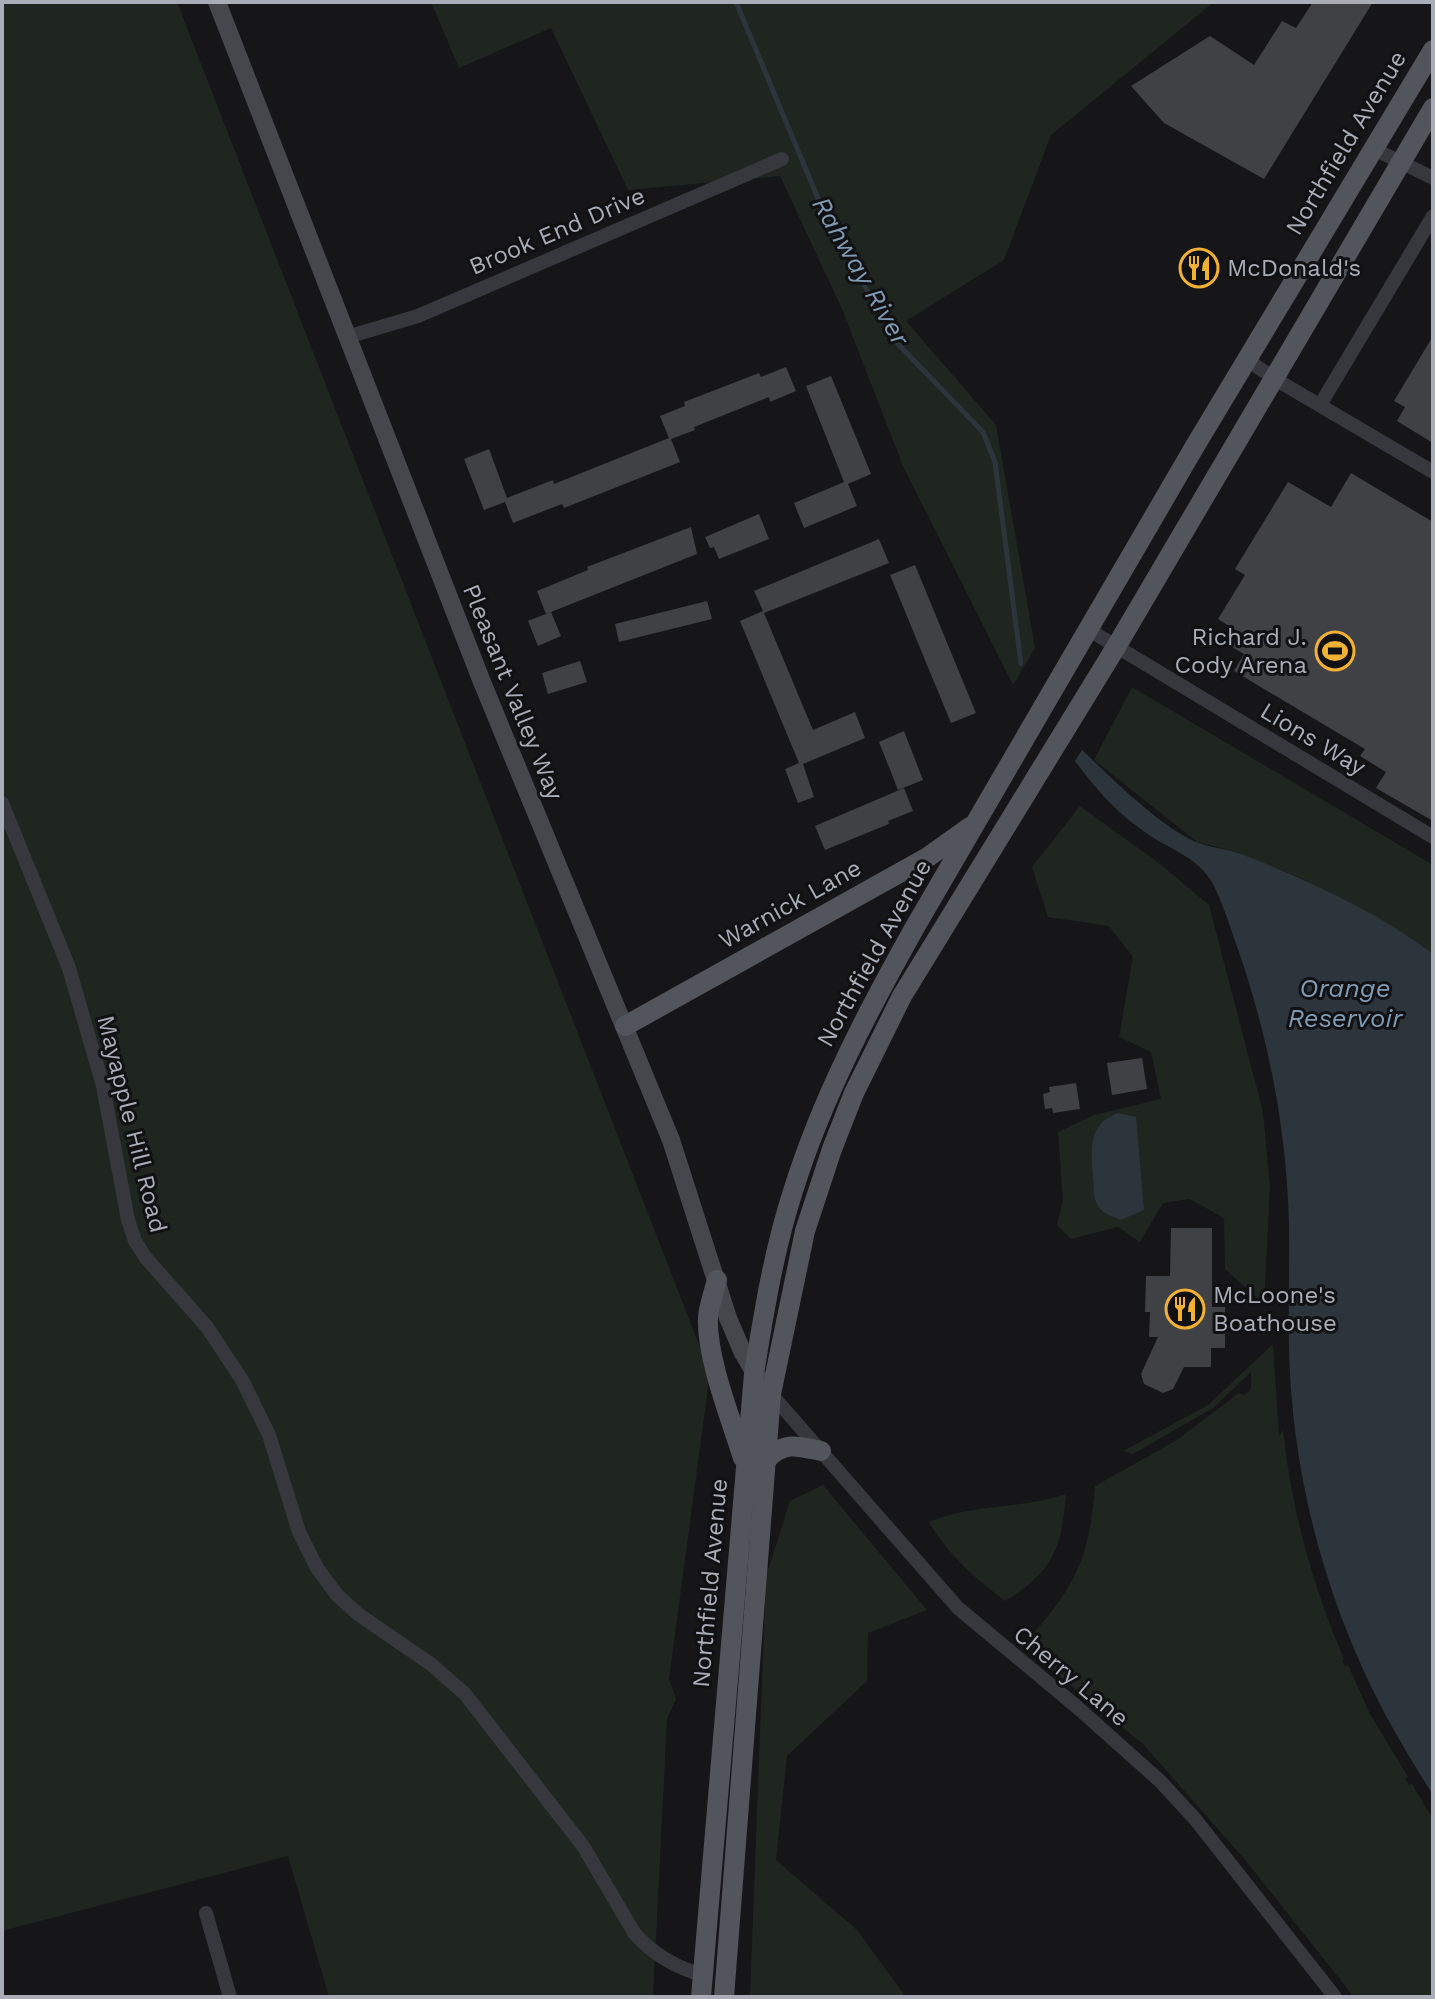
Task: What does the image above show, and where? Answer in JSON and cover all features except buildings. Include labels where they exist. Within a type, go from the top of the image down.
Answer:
[{"type":"main road","name":"Pleasant Valley Way","points":[[217,2],[482,682],[671,1140],[728,1318],[754,1374],[771,1394]]},
{"type":"main road","name":"Northfield Avenue","points":[[701,1997],[754,1374],[770,1274],[794,1187],[812,1137],[872,1004],[1246,359],[1433,50]]},
{"type":"main road","name":"Northfield Avenue","points":[[724,1997],[771,1394],[805,1231],[837,1137],[854,1093],[902,996],[1116,647],[1433,108]]},
{"type":"main road","name":"Warnick Lane","points":[[625,1026],[928,857],[976,822]]},
{"type":"main road","points":[[950,869],[972,882]]},
{"type":"main road","points":[[717,1280],[708,1317],[711,1340],[717,1372],[746,1468]]},
{"type":"main road","points":[[767,1459],[778,1448],[795,1446],[821,1451]]},
{"type":"street","points":[[1372,148],[1433,178]]},
{"type":"street","name":"Brook End Drive","points":[[347,337],[418,316],[782,159]]},
{"type":"street","points":[[1320,405],[1433,216]]},
{"type":"street","points":[[1246,359],[1433,472]]},
{"type":"street","name":"Lions Way","points":[[1089,630],[1433,837]]},
{"type":"street","name":"Mayapple Hill Road","points":[[2,803],[69,968],[103,1086],[128,1220],[135,1241],[159,1274],[207,1327],[242,1380],[269,1435],[299,1532],[317,1568],[337,1595],[358,1614],[432,1665],[465,1694],[583,1846],[635,1934],[646,1947],[685,1970],[703,1975]]},
{"type":"street","name":"Cherry Lane","points":[[771,1394],[958,1608],[1160,1781],[1195,1819],[1335,1997]]},
{"type":"street","points":[[206,1913],[230,1997]]},
{"type":"shaded area","points":[[2,2],[177,2],[710,1373],[669,1679],[676,1699],[667,1719],[653,1997],[329,1997],[288,1856],[2,1931]]},
{"type":"shaded area","points":[[431,2],[1214,2],[1051,135],[1004,260],[906,321],[996,425],[1035,648],[1013,685],[903,466],[842,309],[780,176],[628,190],[551,28],[459,68]]},
{"type":"shaded area","points":[[1132,687],[1433,865],[1433,954],[1355,905],[1305,880],[1236,852],[1197,842],[1094,760]]},
{"type":"shaded area","points":[[1080,806],[1160,864],[1209,905],[1263,1112],[1270,1187],[1264,1304],[1225,1269],[1224,1218],[1190,1199],[1163,1203],[1140,1242],[1118,1227],[1071,1239],[1057,1225],[1063,1201],[1058,1132],[1094,1115],[1161,1099],[1151,1052],[1119,1037],[1133,957],[1109,926],[1048,917],[1032,867]]},
{"type":"shaded area","points":[[1273,1344],[1279,1436],[1283,1430],[1305,1547],[1344,1659],[1342,1661],[1345,1666],[1348,1665],[1370,1714],[1408,1777],[1405,1779],[1409,1785],[1412,1784],[1433,1819],[1433,1997],[1354,1997],[1246,1861],[1143,1744],[1022,1646],[1054,1608],[1075,1574],[1088,1536],[1095,1486],[1177,1440],[1239,1393],[1245,1395],[1251,1389],[1251,1372],[1213,1408],[1133,1454],[1123,1451],[1208,1405]]},
{"type":"shaded area","points":[[823,1485],[927,1610],[868,1633],[867,1681],[787,1756],[776,1860],[857,1930],[906,1997],[750,1997],[766,1576],[790,1501]]},
{"type":"shaded area","points":[[1066,1494],[1061,1530],[1052,1557],[1034,1579],[1005,1601],[963,1565],[929,1522],[962,1512]]},
{"type":"water","name":"Orange Reservoir","points":[[1082,750],[1136,800],[1181,834],[1202,844],[1244,855],[1317,886],[1390,925],[1433,954],[1433,1795],[1366,1677],[1324,1566],[1305,1490],[1291,1389],[1285,1155],[1267,1053],[1239,952],[1221,901],[1207,874],[1191,860],[1132,823],[1114,807],[1075,761]]},
{"type":"water","points":[[1118,1113],[1136,1117],[1144,1210],[1121,1220],[1103,1211],[1096,1202],[1092,1156],[1096,1130]]},
{"type":"waterway","name":"Rahway River","points":[[736,2],[827,220],[898,344],[983,432],[995,462],[1021,664]]},
{"type":"place","name":"McDonald's","points":[[1199,268]]},
{"type":"place","name":"Richard J. Cody Arena","points":[[1335,651]]},
{"type":"place","name":"McLoone's Boathouse","points":[[1185,1309]]}]
